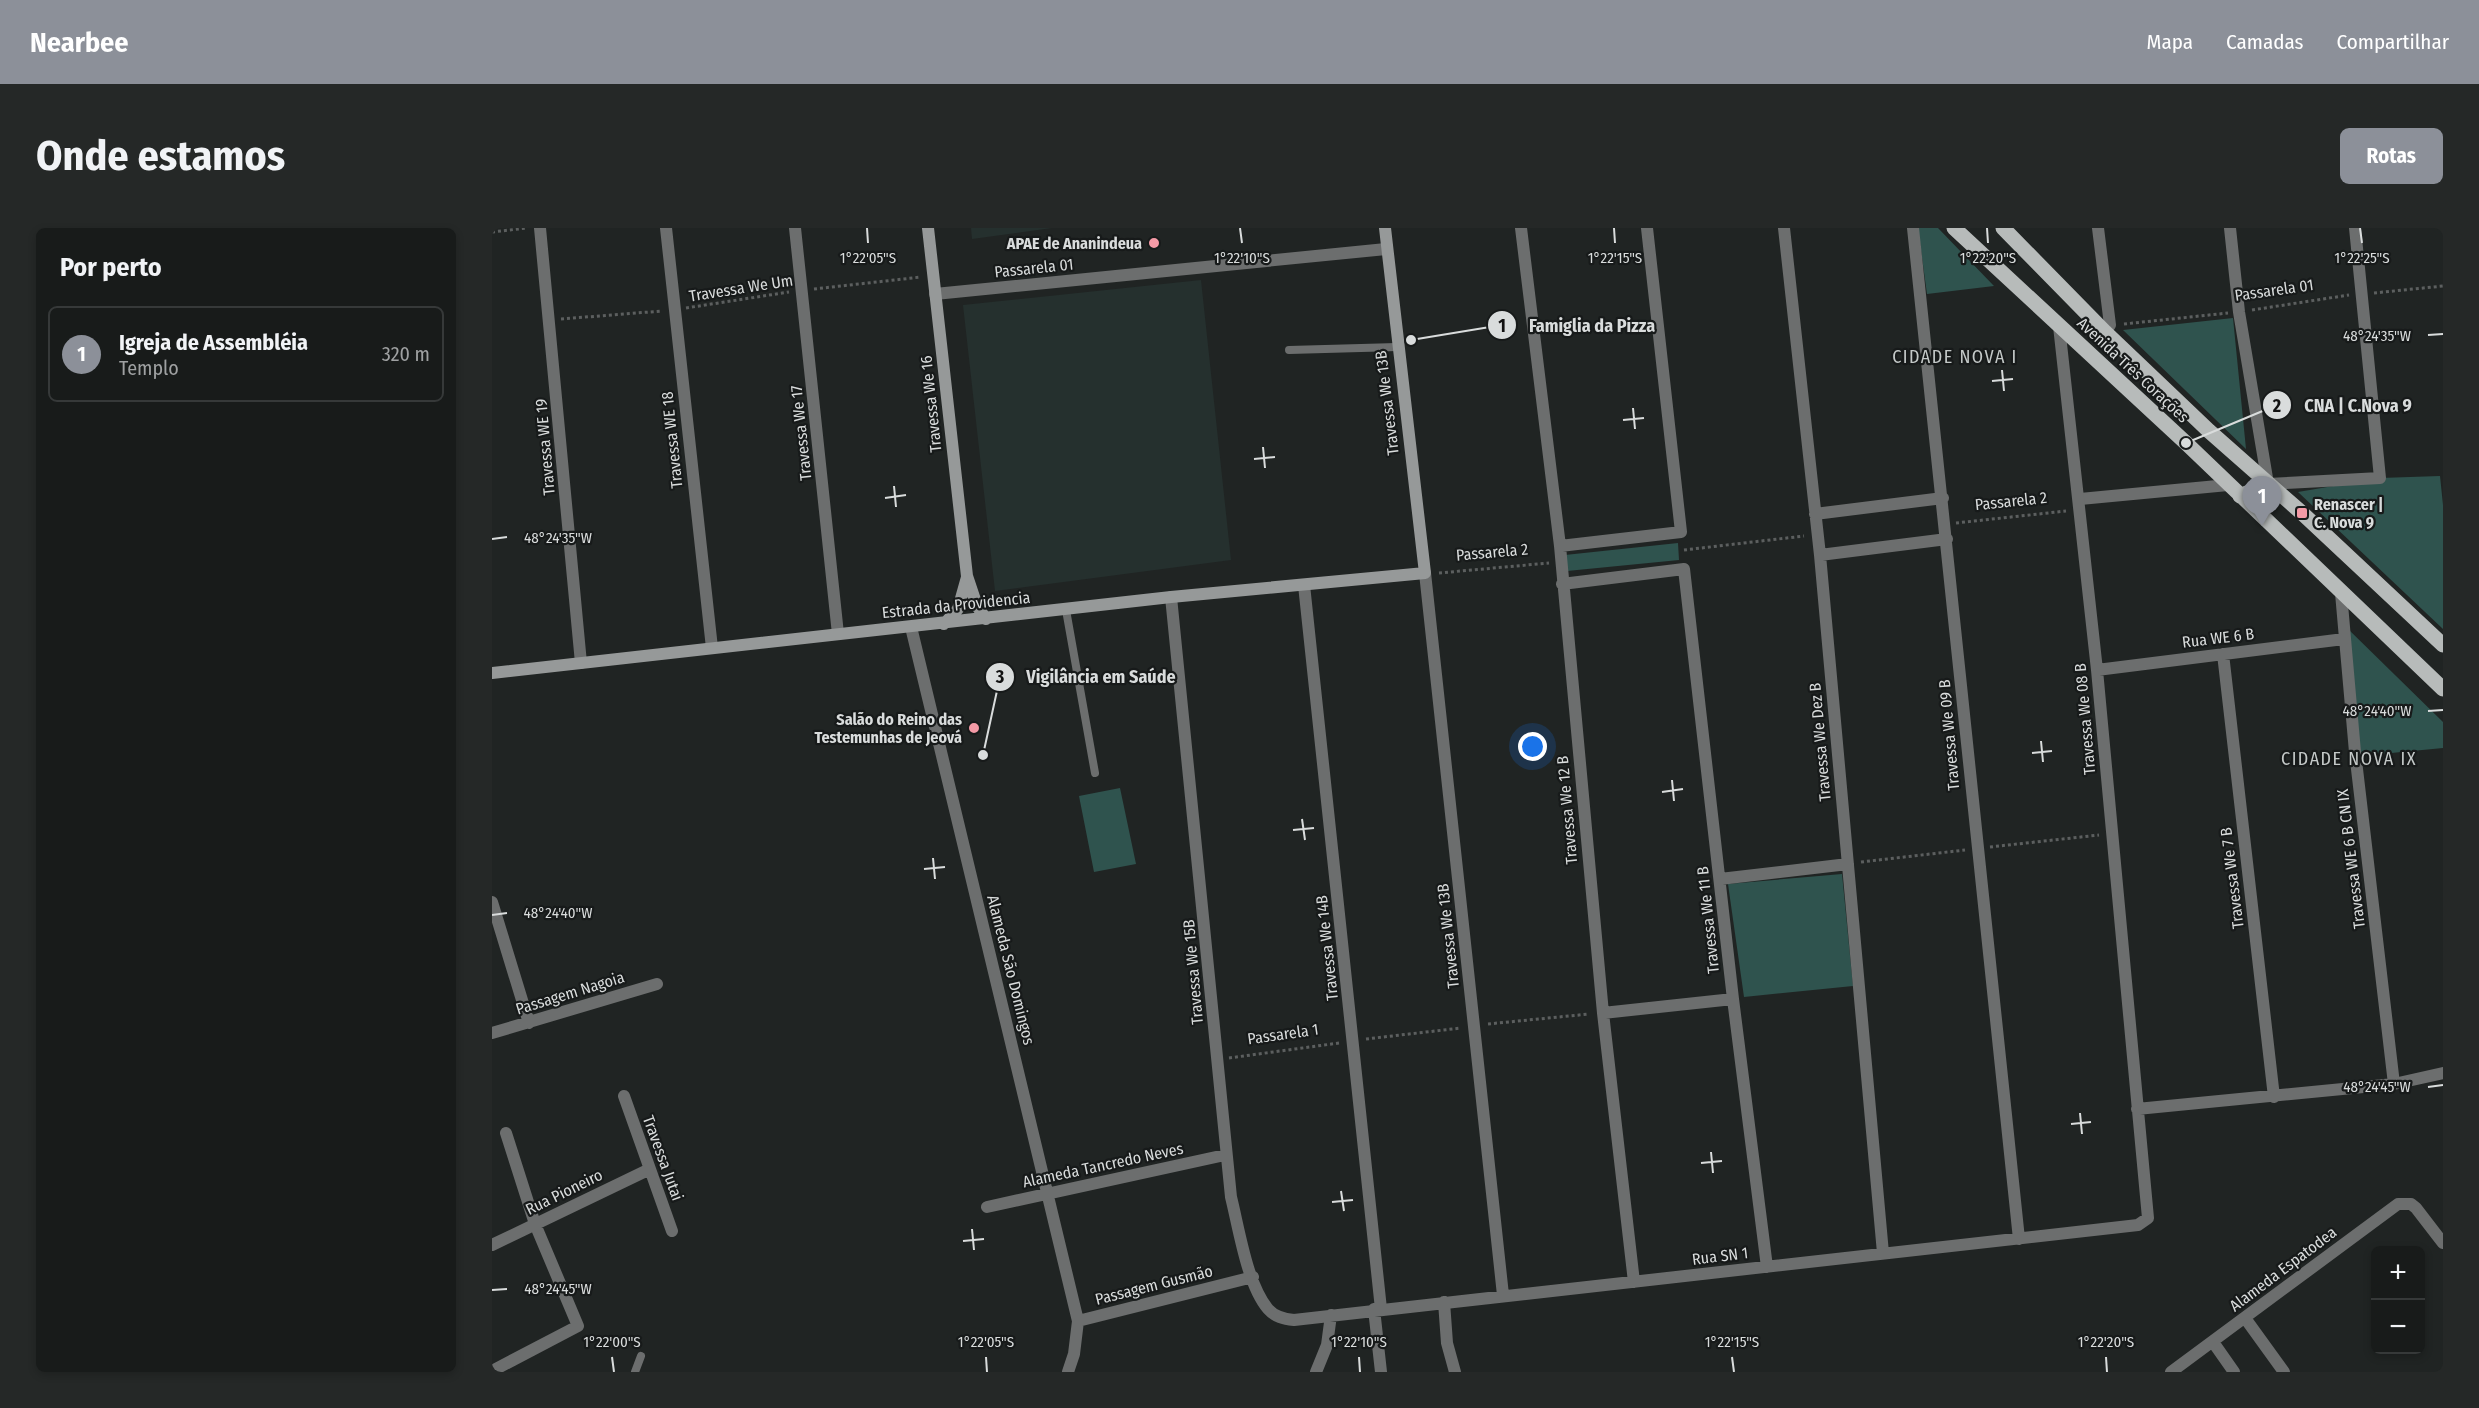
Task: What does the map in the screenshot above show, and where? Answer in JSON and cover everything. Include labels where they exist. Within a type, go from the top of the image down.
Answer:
[{"type":"main road","name":"Travessa We 16","points":[[928,228],[967,576]]},
{"type":"main road","name":"Travessa We 13B","points":[[1385,228],[1425,574]]},
{"type":"main road","name":"Avenida Três Corações","points":[[1954,228],[2443,689]]},
{"type":"main road","name":"Avenida Três Corações","points":[[2003,228],[2268,484],[2443,645]]},
{"type":"main road","points":[[2240,496],[2268,484]]},
{"type":"main road","name":"Estrada da Providencia","points":[[492,673],[1171,597],[1425,574]]},
{"type":"main road","points":[[967,576],[977,606],[986,619]]},
{"type":"main road","points":[[944,624],[958,609],[967,576]]},
{"type":"street","name":"Travessa WE 19","points":[[540,228],[581,663]]},
{"type":"street","name":"Travessa WE 18","points":[[666,228],[712,648]]},
{"type":"street","name":"Travessa We 17","points":[[795,228],[838,634]]},
{"type":"street","name":"Travessa We 12 B","points":[[1521,228],[1562,562],[1562,584],[1603,1013],[1634,1282]]},
{"type":"street","points":[[1560,546],[1681,532],[1647,228]]},
{"type":"street","name":"Travessa We Dez B","points":[[1785,228],[1820,555],[1883,1253]]},
{"type":"street","name":"Travessa We 09 B","points":[[1913,228],[1943,498],[1977,860],[2019,1239]]},
{"type":"street","points":[[2098,228],[2108,329]]},
{"type":"street","points":[[2230,228],[2240,312],[2268,484],[2380,478],[2355,228]]},
{"type":"street","name":"Passarela 01","points":[[935,294],[1386,249]]},
{"type":"street","name":"Travessa We 08 B","points":[[2059,326],[2097,670],[2148,1218]]},
{"type":"street","points":[[2080,505],[2228,485]]},
{"type":"street","points":[[1815,514],[1943,498]]},
{"type":"street","points":[[1820,555],[1947,539]]},
{"type":"street","points":[[1562,584],[1684,569]]},
{"type":"street","name":"Travessa We 11 B","points":[[1684,569],[1733,999],[1767,1267]]},
{"type":"street","name":"Travessa We 13B","points":[[1425,574],[1503,1295]]},
{"type":"street","name":"Travessa We 14B","points":[[1304,585],[1354,1040],[1378,1309],[1381,1372]]},
{"type":"street","name":"Travessa WE 6 B CN IX","points":[[2341,593],[2344,639],[2394,1084]]},
{"type":"street","name":"Travessa We 15B","points":[[1171,597],[1231,1197],[1253,1277],[1268,1309],[1275,1315],[1294,1320]]},
{"type":"street","name":"Alameda São Domingos","points":[[911,627],[1078,1321]]},
{"type":"street","name":"Rua WE 6 B","points":[[2097,670],[2344,639]]},
{"type":"street","name":"Travessa We 7 B","points":[[2223,654],[2274,1097]]},
{"type":"street","points":[[1720,879],[1848,864]]},
{"type":"street","points":[[492,902],[529,1023]]},
{"type":"street","name":"Passagem Nagoia","points":[[492,1033],[657,984]]},
{"type":"street","points":[[1603,1013],[1733,999]]},
{"type":"street","points":[[2137,1109],[2394,1084],[2443,1073]]},
{"type":"street","name":"Travessa Jutai","points":[[624,1096],[672,1231]]},
{"type":"street","points":[[492,1371],[578,1326],[535,1224],[506,1133]]},
{"type":"street","name":"Alameda Tancredo Neves","points":[[987,1207],[1225,1155]]},
{"type":"street","name":"Rua Pioneiro","points":[[492,1245],[650,1169]]},
{"type":"street","name":"Alameda Espatodea","points":[[2171,1372],[2398,1204],[2411,1204],[2416,1208],[2443,1243]]},
{"type":"street","name":"Rua SN 1","points":[[1294,1320],[2138,1225],[2148,1218]]},
{"type":"street","name":"Passagem Gusmão","points":[[1068,1372],[1074,1354],[1078,1321],[1253,1277]]},
{"type":"street","points":[[1444,1302],[1447,1343],[1455,1372]]},
{"type":"street","points":[[1316,1372],[1327,1345],[1331,1315]]},
{"type":"street","points":[[2245,1318],[2284,1372]]},
{"type":"street","points":[[2212,1342],[2234,1372]]},
{"type":"lane","points":[[1289,350],[1397,347]]},
{"type":"lane","points":[[1066,610],[1095,773]]},
{"type":"lane","points":[[635,1372],[641,1356]]},
{"type":"path","points":[[492,232],[529,228]]},
{"type":"path","name":"Travessa We Um","points":[[550,320],[674,310],[803,290],[935,275]]},
{"type":"path","name":"Passarela 01","points":[[2108,329],[2362,294],[2443,286]]},
{"type":"path","name":"Passarela 2","points":[[1945,524],[2080,505]]},
{"type":"path","points":[[1681,532],[1684,569]]},
{"type":"path","points":[[1684,550],[1817,535]]},
{"type":"path","name":"Passarela 2","points":[[1425,574],[1562,562]]},
{"type":"path","name":"Passarela 1","points":[[1217,1059],[1354,1040]]},
{"type":"shaded area","points":[[971,228],[1052,228],[972,239]]},
{"type":"shaded area","points":[[1918,228],[1938,228],[1994,286],[1927,294]]},
{"type":"shaded area","points":[[1201,280],[1231,560],[995,591],[963,305]]},
{"type":"shaded area","points":[[2233,318],[2246,449],[2123,330]]},
{"type":"shaded area","points":[[2440,476],[2443,505],[2443,629],[2298,492],[2380,478]]},
{"type":"shaded area","points":[[1678,543],[1679,560],[1567,571],[1565,555]]},
{"type":"shaded area","points":[[2347,628],[2443,722],[2443,748],[2360,756]]},
{"type":"shaded area","points":[[1120,788],[1136,864],[1094,872],[1079,796]]},
{"type":"shaded area","points":[[1842,874],[1853,986],[1744,997],[1728,884]]},
{"type":"place","name":"APAE de Ananindeua","points":[[1154,243]]},
{"type":"place","name":"Famiglia da Pizza","points":[[1411,340]]},
{"type":"place","name":"CNA | C.Nova 9","points":[[2186,443]]},
{"type":"place","name":"Renascer | C. Nova 9","points":[[2302,513]]},
{"type":"place","name":"Igreja de Assembléia","points":[[2262,526]]},
{"type":"place","name":"Salão do Reino das Testemunhas de Jeová","points":[[974,728]]},
{"type":"place","name":"Vigilância em Saúde","points":[[983,755]]},
{"type":"district","name":"CIDADE NOVA I","points":[[1955,357]]},
{"type":"district","name":"CIDADE NOVA IX","points":[[2349,759]]}]
